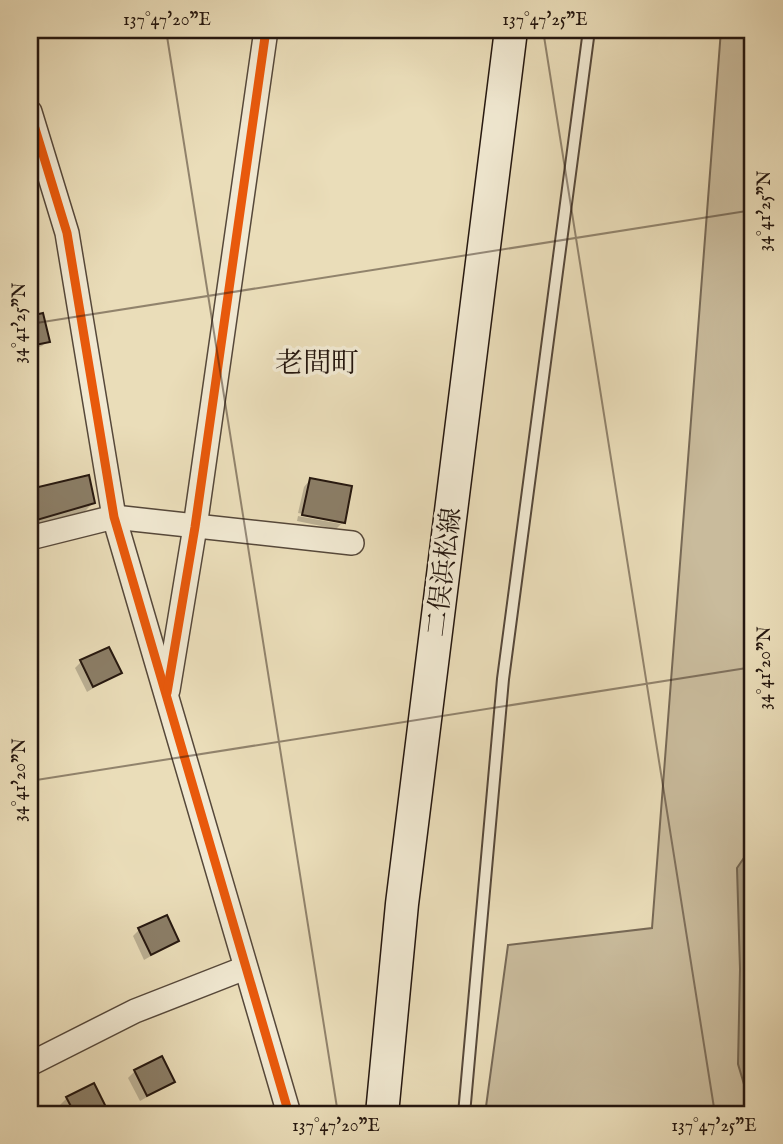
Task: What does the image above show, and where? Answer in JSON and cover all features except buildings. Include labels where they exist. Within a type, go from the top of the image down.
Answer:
[{"type":"main road","name":"二俣浜松線","points":[[382,1114],[404,890],[511,30]]},
{"type":"street","points":[[167,696],[195,527],[266,30]]},
{"type":"street","points":[[30,112],[67,233],[114,517],[289,1114]]},
{"type":"street","points":[[30,538],[114,517],[352,543]]},
{"type":"street","points":[[30,1064],[135,1011],[245,968]]},
{"type":"lane","points":[[464,1114],[503,679],[589,30]]},
{"type":"shaded area","points":[[721,30],[753,30],[753,1114],[485,1114],[508,945],[652,928]]},
{"type":"water","points":[[753,823],[753,1114],[746,1114],[746,1091],[738,1064],[740,969],[737,868],[750,849]]},
{"type":"cycle path","points":[[167,693],[195,527],[266,30]]},
{"type":"cycle path","points":[[30,112],[67,233],[114,517],[289,1114]]},
{"type":"district","name":"老間町","points":[[317,362]]}]
